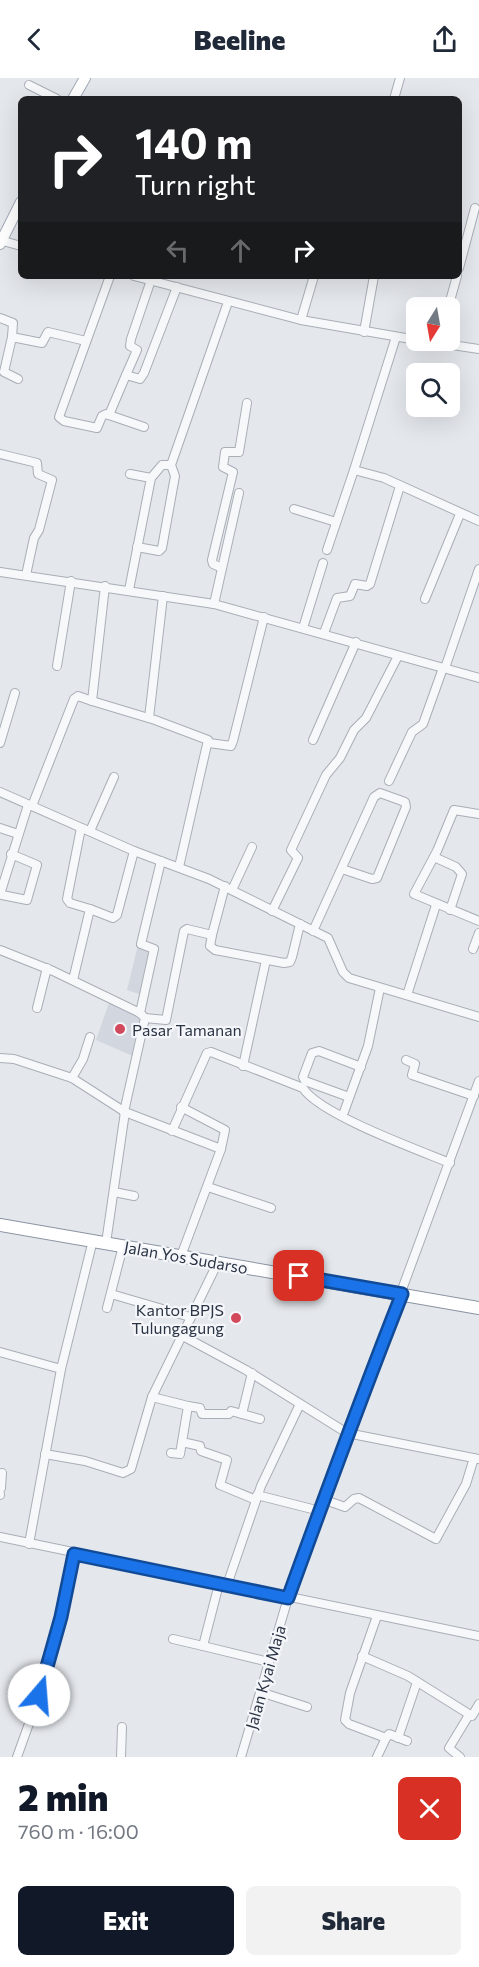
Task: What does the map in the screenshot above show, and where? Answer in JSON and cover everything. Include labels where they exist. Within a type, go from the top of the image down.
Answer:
[{"type":"highway","name":"Jalan Yos Sudarso","points":[[0,1225],[479,1308]]},
{"type":"main road","points":[[75,96],[85,78]]},
{"type":"main road","points":[[1,241],[18,208]]},
{"type":"street","points":[[395,96],[400,78]]},
{"type":"street","points":[[29,85],[51,96]]},
{"type":"street","points":[[462,257],[476,208]]},
{"type":"street","points":[[1,241],[18,245]]},
{"type":"street","points":[[109,279],[59,417],[64,421],[97,428],[103,415],[109,415],[144,427]]},
{"type":"street","points":[[147,279],[301,320],[406,338]]},
{"type":"street","points":[[301,320],[313,279]]},
{"type":"street","points":[[364,332],[373,279]]},
{"type":"street","points":[[451,297],[456,279]]},
{"type":"street","points":[[136,350],[130,344],[151,280]]},
{"type":"street","points":[[126,375],[140,379],[177,287]]},
{"type":"street","points":[[137,548],[159,551],[162,548],[175,476],[171,465],[228,302]]},
{"type":"street","points":[[0,318],[13,324],[4,372],[18,379]]},
{"type":"street","points":[[12,337],[42,343],[48,332],[86,341]]},
{"type":"street","points":[[327,550],[396,337]]},
{"type":"street","points":[[109,415],[136,350],[140,346],[153,350]]},
{"type":"street","points":[[460,346],[479,349]]},
{"type":"street","points":[[222,568],[213,564],[212,560],[233,472],[224,466],[222,461],[225,452],[239,452],[247,403]]},
{"type":"street","points":[[0,454],[37,463],[38,474],[52,480],[42,523],[34,538],[26,575]]},
{"type":"street","points":[[129,590],[151,478],[162,465],[171,465]]},
{"type":"street","points":[[354,470],[384,478],[479,521]]},
{"type":"street","points":[[130,474],[151,478]]},
{"type":"street","points":[[324,633],[337,598],[350,596],[355,584],[367,586],[370,584],[400,486]]},
{"type":"street","points":[[214,604],[239,493]]},
{"type":"street","points":[[294,510],[336,522]]},
{"type":"street","points":[[425,599],[460,514]]},
{"type":"street","points":[[303,628],[323,563]]},
{"type":"street","points":[[388,781],[412,732],[423,724],[479,569]]},
{"type":"street","points":[[0,572],[214,604],[479,678]]},
{"type":"street","points":[[57,666],[71,581]]},
{"type":"street","points":[[92,701],[105,586]]},
{"type":"street","points":[[149,718],[163,596]]},
{"type":"street","points":[[209,743],[231,746],[264,617]]},
{"type":"street","points":[[313,740],[356,642]]},
{"type":"street","points":[[272,911],[297,860],[297,856],[291,850],[326,775],[340,758],[354,730],[366,718],[398,656]]},
{"type":"street","points":[[0,743],[15,693]]},
{"type":"street","points":[[11,854],[37,865],[27,900],[1,892],[11,854],[18,834],[74,699],[78,696],[206,738],[209,743],[179,867]]},
{"type":"street","points":[[114,777],[86,829],[67,899],[113,918],[117,915],[134,850]]},
{"type":"street","points":[[0,792],[229,888],[331,940],[346,977],[479,1017]]},
{"type":"street","points":[[313,931],[377,794],[385,794],[405,802],[406,807],[376,878],[372,879],[342,869]]},
{"type":"street","points":[[479,814],[454,810],[434,857],[414,894],[479,921]]},
{"type":"street","points":[[0,828],[18,834]]},
{"type":"street","points":[[252,847],[229,888],[210,946],[215,950],[266,960],[290,962],[300,924]]},
{"type":"street","points":[[434,857],[456,867],[462,874],[450,910]]},
{"type":"street","points":[[106,1243],[125,1112],[154,949],[141,944],[161,861]]},
{"type":"street","points":[[407,994],[436,905]]},
{"type":"street","points":[[73,980],[90,909]]},
{"type":"street","points":[[0,950],[47,968],[143,1015],[166,1020],[184,931],[187,929],[212,935]]},
{"type":"street","points":[[473,950],[479,933]]},
{"type":"street","points":[[243,1066],[266,960]]},
{"type":"street","points":[[37,1008],[47,968]]},
{"type":"street","points":[[344,1112],[361,1066],[380,988]]},
{"type":"street","points":[[72,1078],[83,1059],[90,1037]]},
{"type":"street","points":[[349,1097],[304,1081],[303,1077],[309,1061],[316,1050],[361,1066]]},
{"type":"street","points":[[172,1131],[207,1053],[303,1088],[309,1098],[367,1129],[450,1163]]},
{"type":"street","points":[[0,1058],[15,1059],[72,1078],[125,1112],[221,1149]]},
{"type":"street","points":[[406,1060],[415,1064],[412,1075],[474,1096]]},
{"type":"street","name":"Jalan Kyai Maja","points":[[241,1757],[288,1598],[325,1500],[347,1433],[402,1294],[479,1081]]},
{"type":"street","points":[[181,1107],[225,1130],[208,1187],[181,1256]]},
{"type":"street","points":[[208,1187],[272,1208]]},
{"type":"street","points":[[114,1192],[134,1196]]},
{"type":"street","points":[[29,1544],[61,1370],[93,1240]]},
{"type":"street","points":[[107,1308],[123,1246]]},
{"type":"street","points":[[45,1454],[128,1473],[152,1397],[218,1262]]},
{"type":"street","points":[[111,1294],[190,1317]]},
{"type":"street","points":[[181,1335],[252,1373],[347,1433],[476,1459],[466,1484],[436,1539],[359,1498],[354,1499],[345,1507],[325,1500]]},
{"type":"street","points":[[0,1352],[61,1370]]},
{"type":"street","points":[[242,1414],[252,1373]]},
{"type":"street","points":[[152,1397],[199,1407],[202,1414],[229,1414],[231,1411],[260,1419]]},
{"type":"street","points":[[203,1646],[223,1585],[257,1497],[300,1404]]},
{"type":"street","points":[[171,1453],[180,1454],[188,1406]]},
{"type":"street","points":[[182,1442],[200,1446],[202,1452],[226,1459],[220,1485],[257,1497],[320,1511]]},
{"type":"street","points":[[1,1488],[2,1473]]},
{"type":"street","points":[[0,1537],[223,1585],[479,1636]]},
{"type":"street","points":[[17,1757],[45,1679],[74,1554]]},
{"type":"street","points":[[377,1616],[349,1697],[345,1720],[349,1724],[386,1738]]},
{"type":"street","points":[[173,1639],[269,1662]]},
{"type":"street","points":[[362,1656],[417,1682],[472,1716],[479,1704]]},
{"type":"street","points":[[377,1757],[388,1734],[403,1739],[417,1682]]},
{"type":"street","points":[[260,1692],[307,1707]]},
{"type":"street","points":[[460,1757],[449,1748],[469,1714]]},
{"type":"street","points":[[121,1757],[122,1727]]},
{"type":"shaded area","name":"Pasar Tamanan","points":[[138,945],[153,948],[142,995],[127,990]]},
{"type":"shaded area","name":"Pasar Tamanan","points":[[110,1000],[143,1018],[135,1057],[96,1040]]},
{"type":"place","name":"Pasar Tamanan","points":[[120,1029]]},
{"type":"place","name":"Kantor BPJS Tulungagung","points":[[236,1318]]},
{"type":"route","points":[[39,1695],[61,1617],[74,1554],[288,1598],[333,1480],[347,1433],[402,1294],[299,1276]]}]
